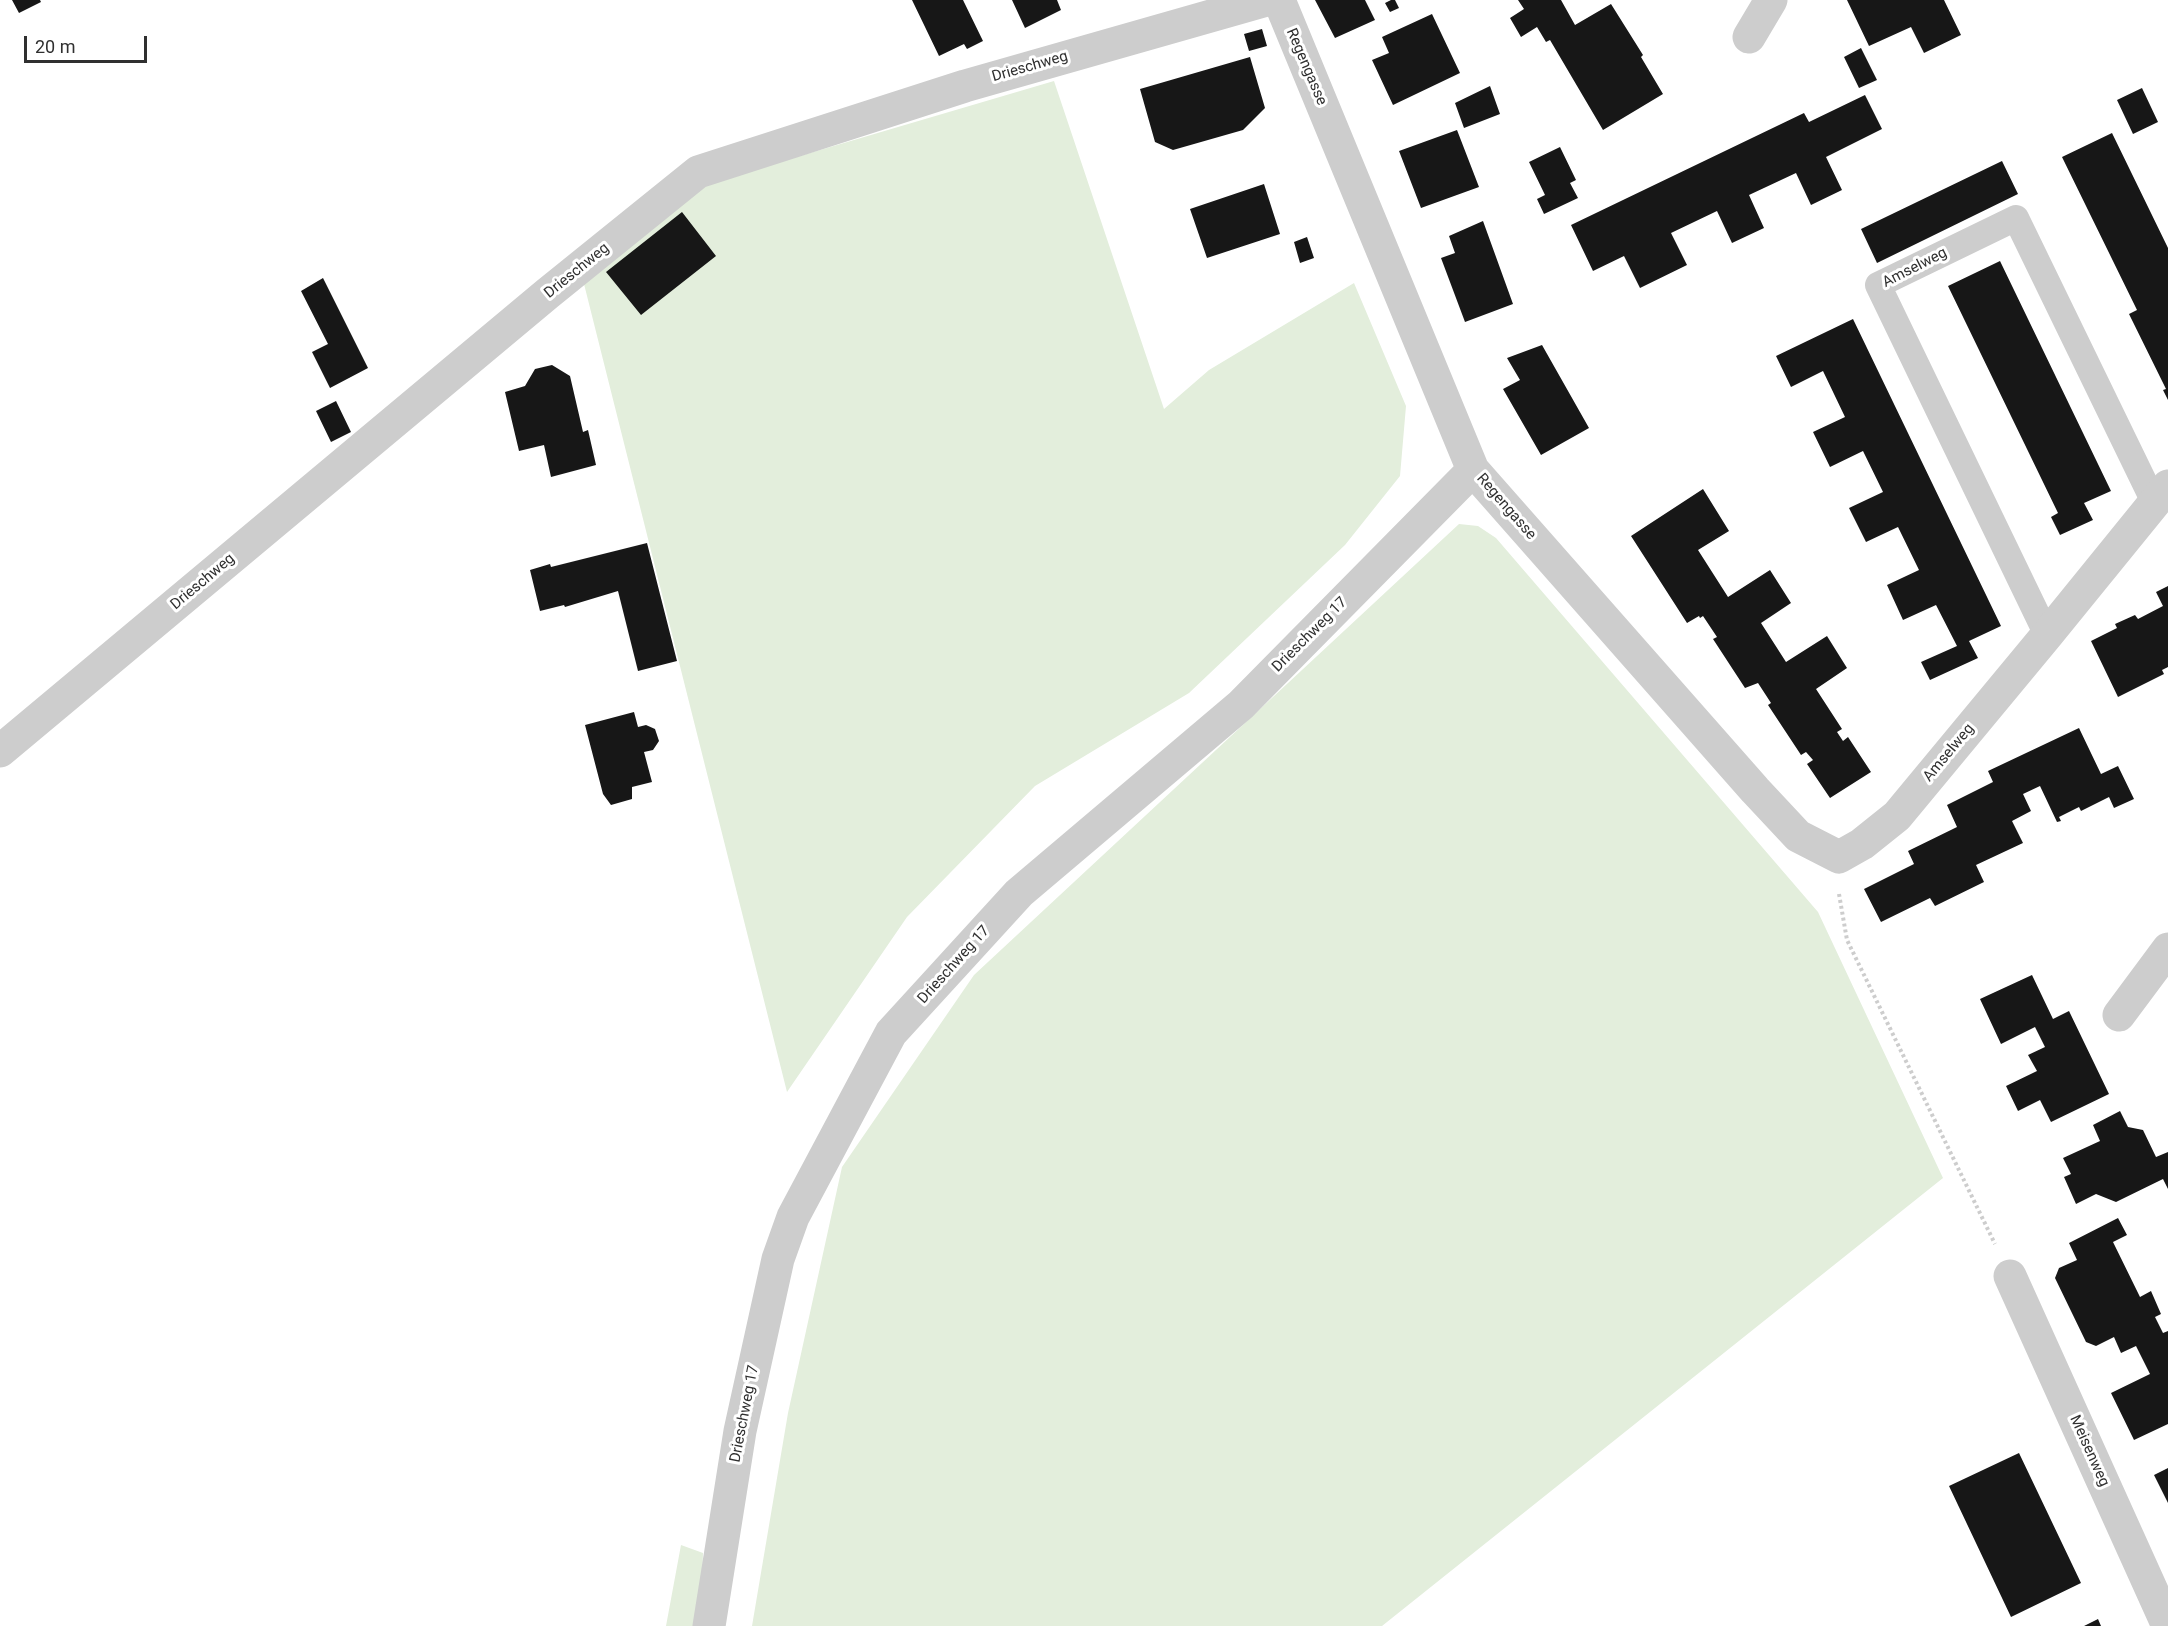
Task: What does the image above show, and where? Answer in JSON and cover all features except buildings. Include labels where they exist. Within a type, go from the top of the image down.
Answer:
[{"type":"street","name":"Drieschweg","points":[[0,751],[547,294],[698,172],[965,86],[1267,0]]},
{"type":"street","name":"Regengasse","points":[[1279,0],[1473,470],[1798,836],[1839,857]]},
{"type":"street","points":[[1749,37],[1771,0]]},
{"type":"street","name":"Drieschweg 17","points":[[709,1626],[740,1431],[778,1259],[793,1217],[891,1033],[1019,893],[1241,705],[1473,470]]},
{"type":"street","name":"Amselweg","points":[[1839,857],[1862,844],[1896,816],[2048,635],[2161,494]]},
{"type":"street","points":[[2118,1015],[2168,949]]},
{"type":"street","name":"Meisenweg","points":[[2010,1276],[2168,1626]]},
{"type":"lane","name":"Amselweg","points":[[2048,635],[1878,285],[2016,218],[2161,494]]},
{"type":"path","points":[[1839,857],[1839,900],[1847,940],[2010,1276]]},
{"type":"green space","points":[[1054,81],[1164,409],[1209,370],[1354,283],[1406,406],[1400,476],[1345,545],[1189,693],[1035,786],[907,917],[787,1092],[583,280],[698,186]]},
{"type":"green space","points":[[1459,524],[1478,526],[1496,538],[1818,912],[1943,1178],[1382,1626],[752,1626],[788,1413],[842,1167],[974,975]]},
{"type":"green space","points":[[681,1545],[703,1553],[701,1626],[666,1626]]}]
